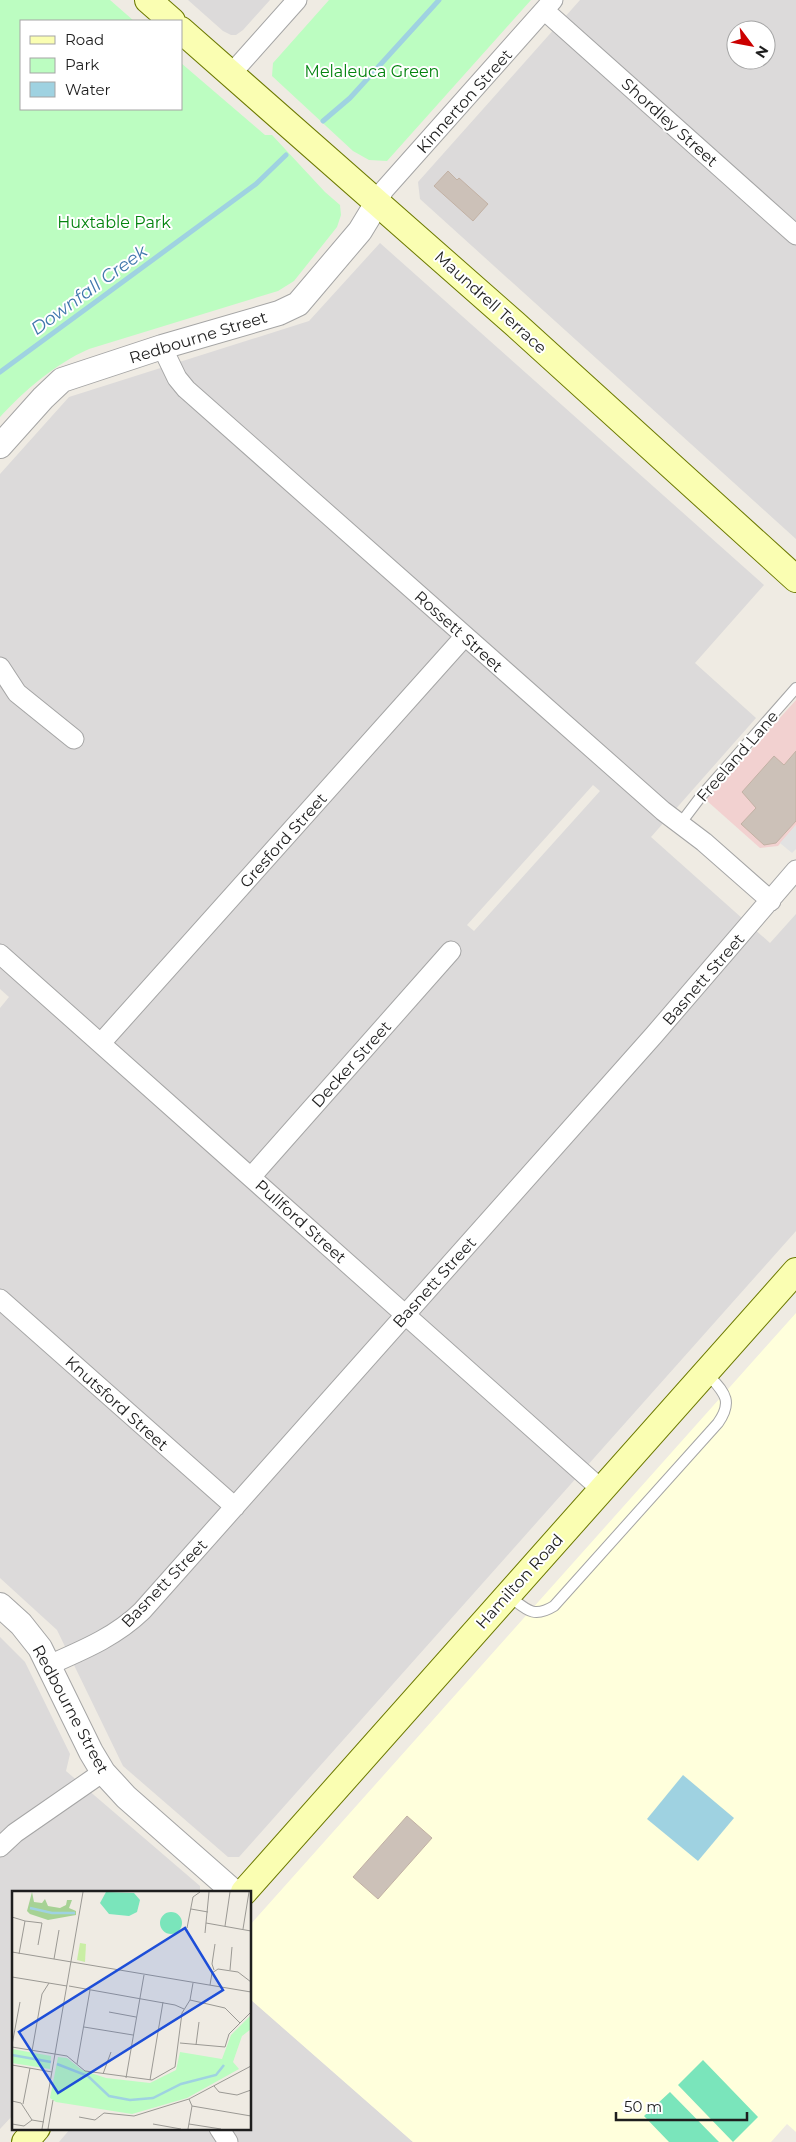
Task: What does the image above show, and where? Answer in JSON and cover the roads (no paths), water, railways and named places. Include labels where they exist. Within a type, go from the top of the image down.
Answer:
[{"type":"main road","points":[[148,0],[171,20]]},
{"type":"main road","name":"Maundrell Terrace","points":[[182,31],[588,389],[796,580]]},
{"type":"main road","name":"Hamilton Road","points":[[245,1891],[796,1270]]},
{"type":"main road","points":[[25,2142],[35,2130]]},
{"type":"street","points":[[231,74],[297,0]]},
{"type":"street","name":"Kinnerton Street","points":[[377,203],[384,190],[548,5]]},
{"type":"street","name":"Shordley Street","points":[[548,5],[796,235]]},
{"type":"street","name":"Redbourne Street","points":[[0,446],[42,398],[62,380],[162,347],[279,313],[298,304],[360,231],[377,203]]},
{"type":"street","name":"Rossett Street","points":[[162,347],[177,378],[186,389],[663,812],[704,842],[771,901]]},
{"type":"street","name":"Gresford Street","points":[[101,1043],[464,636]]},
{"type":"street","points":[[0,667],[17,693],[74,739]]},
{"type":"street","name":"Basnett Street","points":[[49,1665],[107,1638],[129,1623],[771,901],[796,870]]},
{"type":"street","name":"Decker Street","points":[[251,1177],[451,951]]},
{"type":"street","name":"Pullford Street","points":[[0,954],[601,1489]]},
{"type":"street","name":"Knutsford Street","points":[[0,1299],[234,1507]]},
{"type":"street","name":"Redbourne Street","points":[[0,1605],[30,1635],[49,1665],[91,1752],[103,1772],[126,1797],[233,1891]]},
{"type":"street","points":[[0,1846],[15,1833],[103,1772]]},
{"type":"street","points":[[220,2130],[228,2142]]},
{"type":"lane","name":"Freeland Lane","points":[[680,824],[702,794],[796,688]]},
{"type":"lane","points":[[507,1594],[526,1609],[534,1612],[547,1610],[567,1593],[723,1416],[726,1410],[725,1396],[706,1371]]},
{"type":"water","points":[[683,1775],[734,1818],[698,1861],[647,1819]]},
{"type":"waterway","name":"Downfall Creek","points":[[323,121],[350,98],[439,0]]},
{"type":"waterway","name":"Downfall Creek","points":[[0,372],[256,184],[286,155]]},
{"type":"park label","name":"Melaleuca Green","points":[[372,71]]},
{"type":"park label","name":"Huxtable Park","points":[[114,222]]}]
